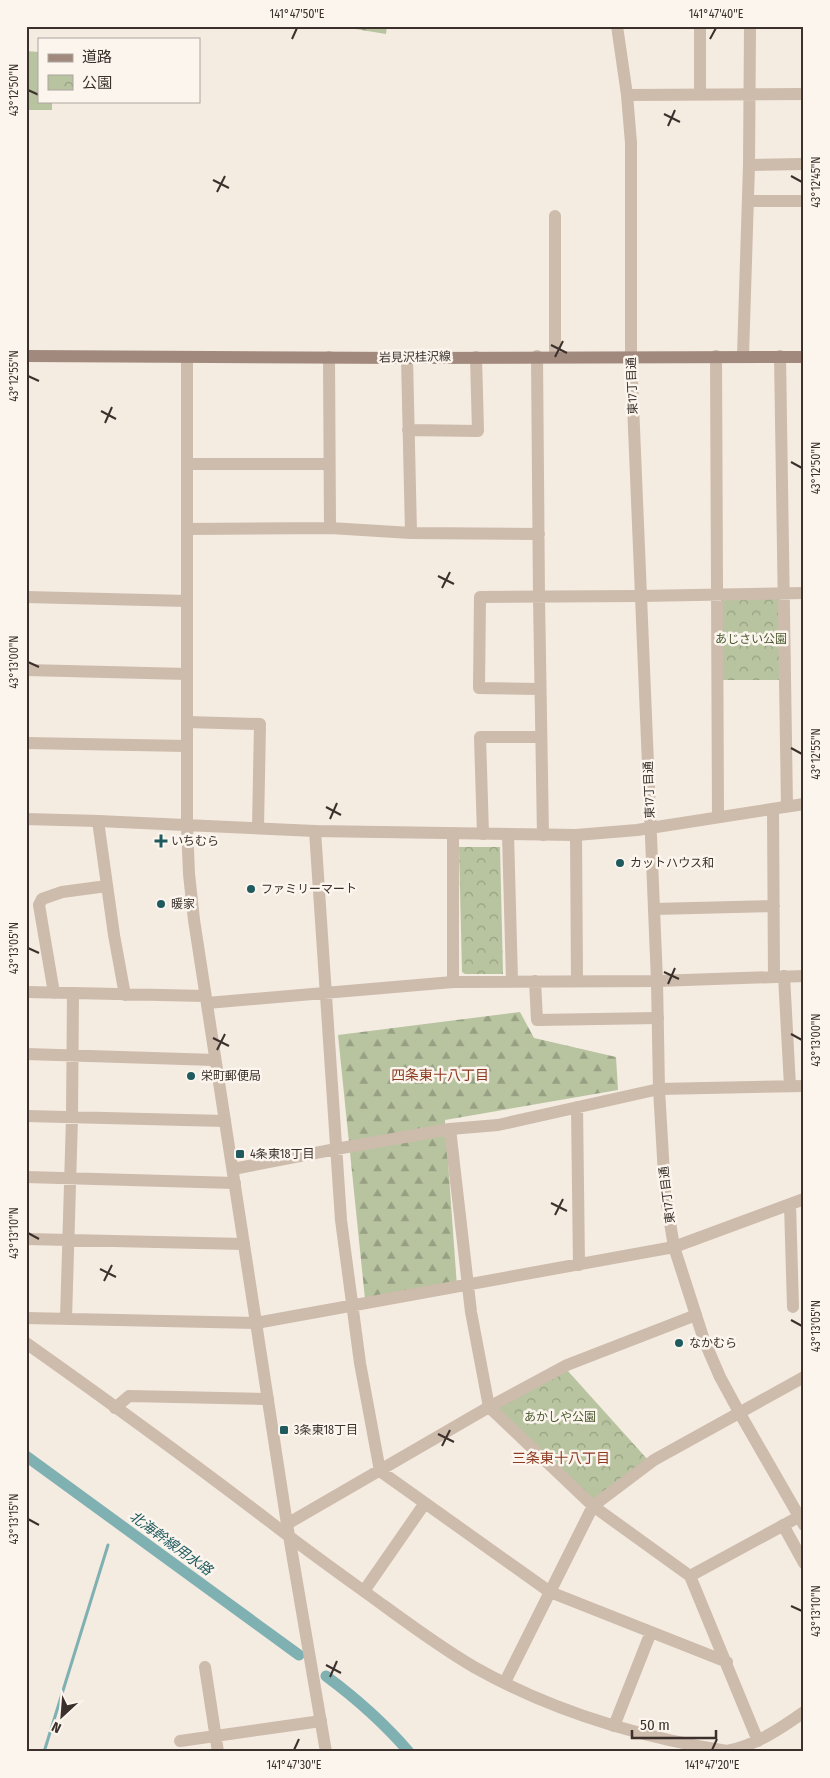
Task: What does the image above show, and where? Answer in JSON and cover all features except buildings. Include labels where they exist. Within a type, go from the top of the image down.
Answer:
[{"type":"main road","name":"岩見沢桂沢線","points":[[26,356],[407,358],[476,356],[804,357]]},
{"type":"street","name":"東17丁目通","points":[[617,26],[627,95],[632,170],[631,356],[665,1192],[674,1247],[704,1340],[739,1412],[802,1518]]},
{"type":"street","points":[[700,26],[700,95]]},
{"type":"street","points":[[743,356],[749,165],[750,26]]},
{"type":"street","points":[[627,95],[804,94]]},
{"type":"street","points":[[749,165],[804,164]]},
{"type":"street","points":[[748,201],[804,201]]},
{"type":"street","points":[[555,356],[556,216]]},
{"type":"street","points":[[408,430],[478,431],[476,356]]},
{"type":"street","points":[[537,356],[543,835]]},
{"type":"street","points":[[716,356],[718,817]]},
{"type":"street","points":[[780,356],[788,806]]},
{"type":"street","points":[[187,357],[187,826],[189,874],[215,1060],[288,1531],[326,1752]]},
{"type":"street","points":[[329,357],[330,528]]},
{"type":"street","points":[[407,358],[411,533]]},
{"type":"street","points":[[188,464],[329,464]]},
{"type":"street","points":[[187,529],[330,528],[411,533],[539,534]]},
{"type":"street","points":[[540,689],[479,688],[480,597],[804,593]]},
{"type":"street","points":[[26,597],[187,601]]},
{"type":"street","points":[[26,670],[187,674]]},
{"type":"street","points":[[187,722],[260,724],[258,828]]},
{"type":"street","points":[[483,834],[480,737],[541,737]]},
{"type":"street","points":[[26,743],[187,746]]},
{"type":"street","points":[[26,819],[315,831],[576,835],[650,828],[804,804]]},
{"type":"street","points":[[773,808],[774,906],[790,1086]]},
{"type":"street","points":[[98,821],[125,994]]},
{"type":"street","points":[[315,831],[341,1220],[360,1363],[380,1471],[550,1592],[727,1662]]},
{"type":"street","points":[[453,833],[453,982]]},
{"type":"street","points":[[508,834],[512,981]]},
{"type":"street","points":[[576,835],[577,981]]},
{"type":"street","points":[[54,993],[39,905],[42,899],[62,892],[107,886]]},
{"type":"street","points":[[654,909],[774,906]]},
{"type":"street","points":[[26,992],[125,994],[206,1000],[325,993],[453,982],[657,981],[804,976]]},
{"type":"street","points":[[535,981],[536,1020],[658,1018]]},
{"type":"street","points":[[66,1319],[72,1118],[73,993]]},
{"type":"street","points":[[26,1054],[215,1060]]},
{"type":"street","points":[[233,1169],[450,1129],[498,1125],[660,1089],[804,1086]]},
{"type":"street","points":[[577,1107],[579,1265]]},
{"type":"street","points":[[26,1116],[225,1121]]},
{"type":"street","points":[[450,1129],[471,1312],[489,1407],[593,1506],[690,1576],[758,1741]]},
{"type":"street","points":[[26,1177],[235,1183]]},
{"type":"street","points":[[26,1318],[256,1323],[468,1286],[674,1247],[804,1199]]},
{"type":"street","points":[[790,1204],[793,1306]]},
{"type":"street","points":[[26,1239],[244,1244]]},
{"type":"street","points":[[288,1531],[380,1471],[489,1407],[567,1365],[696,1315]]},
{"type":"street","points":[[26,1343],[288,1531],[426,1637],[475,1667],[505,1682],[559,1707],[614,1726],[678,1743],[727,1751],[745,1747],[758,1741],[804,1712]]},
{"type":"street","points":[[505,1682],[593,1506],[654,1460],[804,1378]]},
{"type":"street","points":[[116,1408],[129,1396],[268,1399]]},
{"type":"street","points":[[364,1591],[425,1504]]},
{"type":"street","points":[[690,1576],[783,1526],[802,1518]]},
{"type":"street","points":[[783,1526],[804,1562]]},
{"type":"street","points":[[614,1726],[651,1632]]},
{"type":"street","points":[[205,1667],[218,1752]]},
{"type":"street","points":[[180,1742],[321,1721]]},
{"type":"green space","points":[[337,26],[387,26],[386,34]]},
{"type":"green space","points":[[26,51],[38,52],[38,102],[52,102],[52,110],[26,110]]},
{"type":"green space","name":"あじさい公園","points":[[780,598],[781,680],[722,680],[721,599]]},
{"type":"green space","points":[[459,847],[500,847],[503,974],[465,974],[462,972]]},
{"type":"green space","points":[[520,1012],[534,1038],[616,1057],[618,1090],[445,1120],[457,1287],[365,1299],[338,1035]]},
{"type":"green space","name":"あかしや公園","points":[[567,1370],[648,1460],[593,1501],[497,1408]]},
{"type":"waterway","name":"北海幹線用水路","points":[[26,1456],[299,1655]]},
{"type":"waterway","points":[[44,1752],[108,1545]]},
{"type":"waterway","name":"北海幹線用水路","points":[[326,1676],[370,1712],[409,1752]]},
{"type":"place","name":"いちむら","points":[[161,841]]},
{"type":"place","name":"カットハウス和","points":[[620,863]]},
{"type":"place","name":"ファミリーマート","points":[[251,889]]},
{"type":"place","name":"暖家","points":[[161,904]]},
{"type":"place","name":"栄町郵便局","points":[[191,1076]]},
{"type":"place","name":"4条東18丁目","points":[[240,1154]]},
{"type":"place","name":"なかむら","points":[[679,1343]]},
{"type":"place","name":"3条東18丁目","points":[[284,1430]]},
{"type":"district","name":"四条東十八丁目","points":[[440,1075]]},
{"type":"district","name":"三条東十八丁目","points":[[561,1458]]}]
